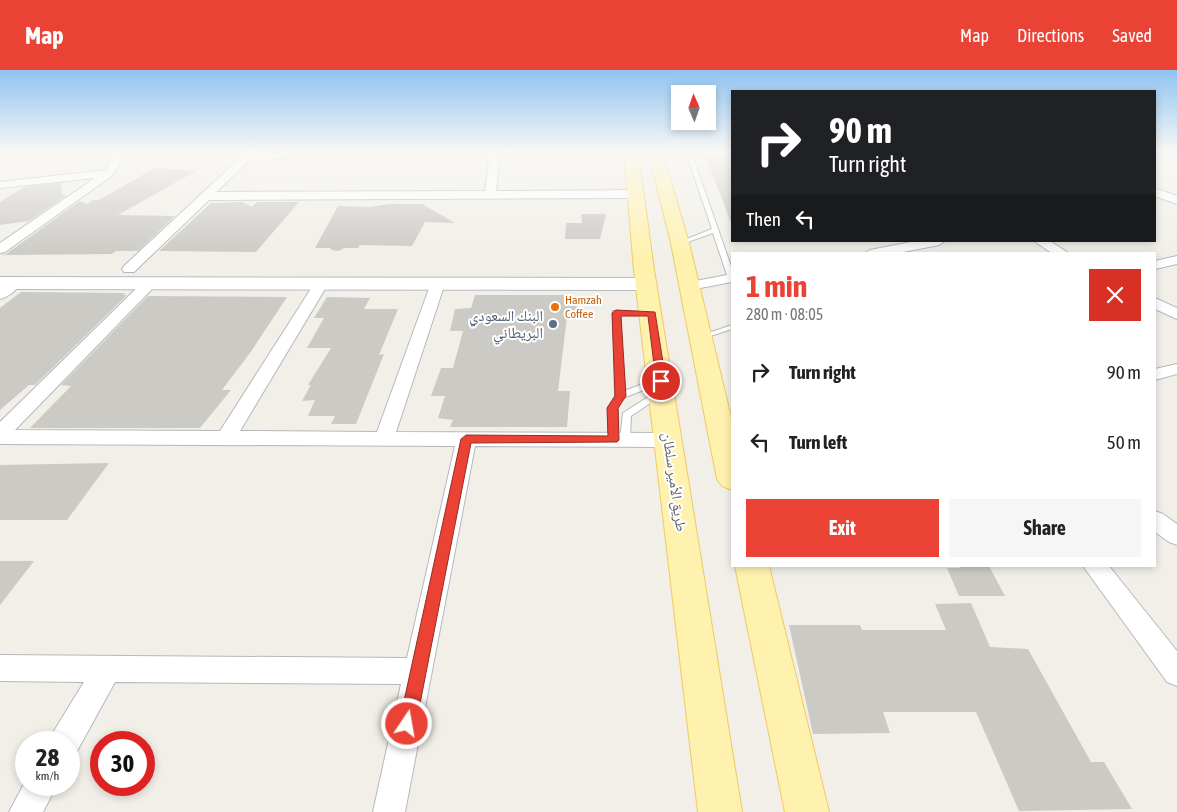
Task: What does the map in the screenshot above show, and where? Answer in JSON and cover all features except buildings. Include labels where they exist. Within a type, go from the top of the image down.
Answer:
[{"type":"main road","name":"طريق الأمير سلطان","points":[[635,187],[645,277],[652,314],[720,812]]},
{"type":"main road","points":[[665,187],[690,286],[731,474]]},
{"type":"main road","points":[[752,567],[807,812]]},
{"type":"street","points":[[0,249],[90,187]]},
{"type":"street","points":[[129,269],[215,187]]},
{"type":"street","points":[[490,194],[491,187]]},
{"type":"street","points":[[1156,192],[1176,199]]},
{"type":"street","points":[[206,196],[636,194]]},
{"type":"street","points":[[1156,203],[1176,199]]},
{"type":"street","points":[[880,252],[935,242]]},
{"type":"street","points":[[1042,242],[1060,252]]},
{"type":"street","points":[[1156,265],[1177,260]]},
{"type":"street","points":[[0,269],[129,269],[399,276],[645,277]]},
{"type":"street","points":[[5,287],[150,284],[321,284],[399,276],[438,283],[645,277]]},
{"type":"street","points":[[690,286],[731,278]]},
{"type":"street","points":[[384,439],[438,283]]},
{"type":"street","points":[[0,436],[150,284]]},
{"type":"street","points":[[226,438],[321,284]]},
{"type":"street","points":[[1156,303],[1177,314]]},
{"type":"street","points":[[1156,375],[1177,369]]},
{"type":"street","points":[[0,436],[669,440]]},
{"type":"street","points":[[389,812],[466,439]]},
{"type":"street","points":[[1156,521],[1177,536]]},
{"type":"street","points":[[1096,567],[1177,673]]},
{"type":"street","points":[[0,668],[418,671]]},
{"type":"street","points":[[71,731],[108,668]]},
{"type":"street","points":[[25,812],[34,796]]},
{"type":"lane","points":[[700,187],[731,275]]},
{"type":"lane","points":[[680,243],[715,230]]},
{"type":"lane","points":[[619,440],[613,408],[620,396],[616,313],[652,314]]},
{"type":"lane","points":[[701,337],[731,327]]},
{"type":"lane","points":[[620,396],[662,386]]},
{"type":"lane","points":[[619,440],[626,415],[662,386]]},
{"type":"place","name":"Hamzah Coffee","points":[[555,307]]},
{"type":"place","name":"البنك السعودي البريطاني","points":[[553,324]]},
{"type":"route","points":[[407,724],[466,439],[613,440],[613,408],[620,396],[616,313],[652,314],[661,381]]}]
